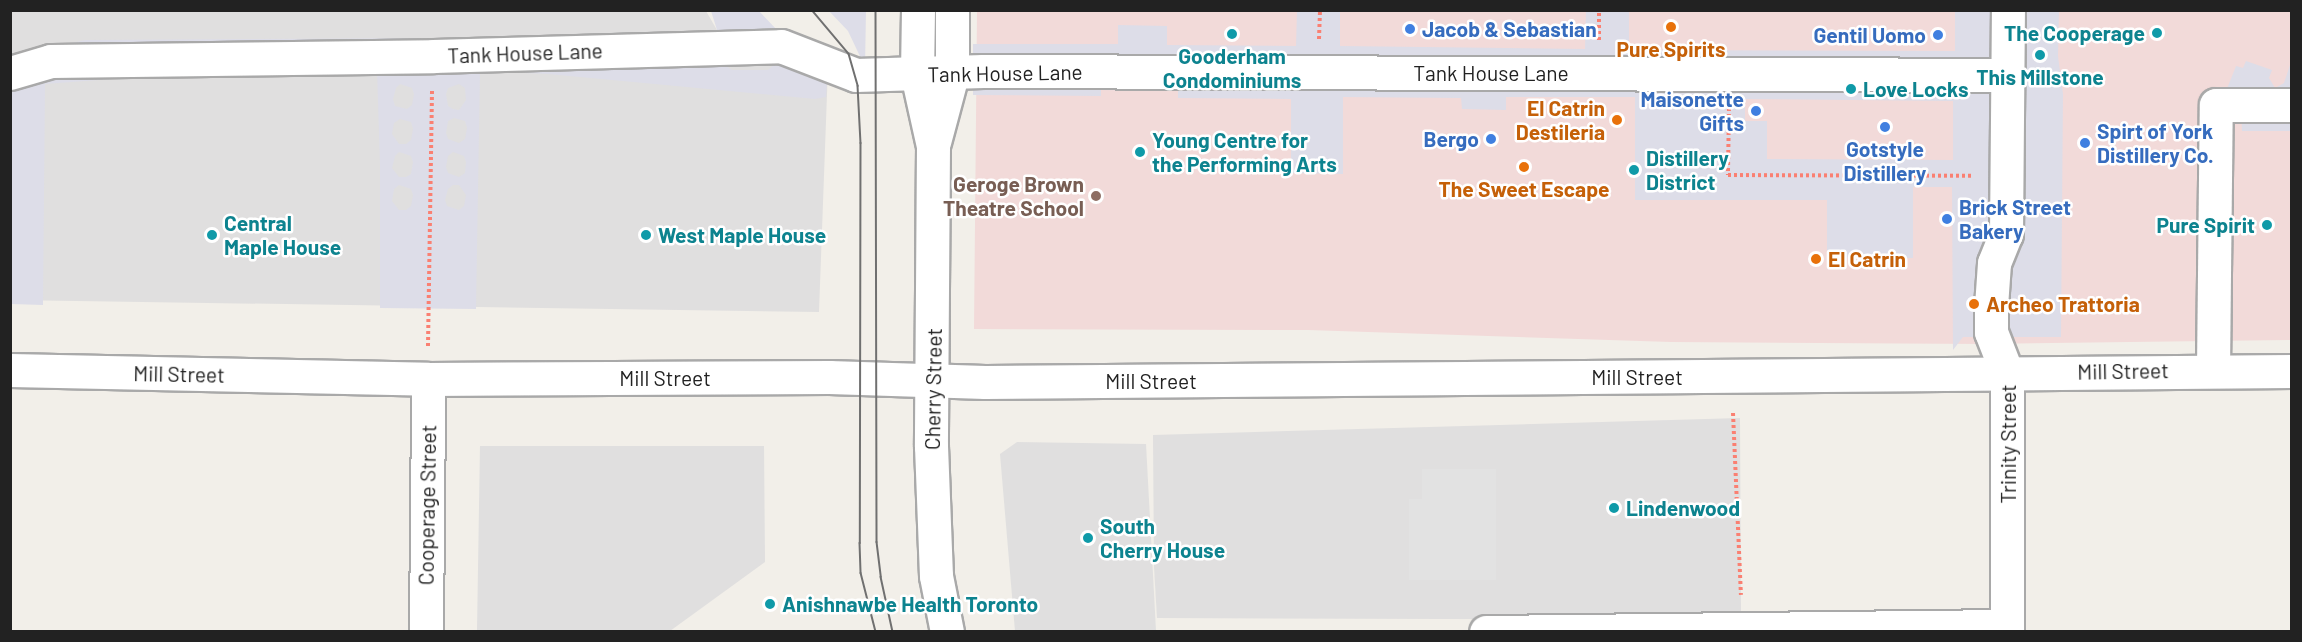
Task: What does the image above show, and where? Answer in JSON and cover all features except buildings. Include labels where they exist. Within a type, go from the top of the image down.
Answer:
[{"type":"street","name":"Cherry Street","points":[[918,10],[917,74],[933,146],[931,446],[936,576],[947,632]]},
{"type":"street","name":"Cherry Street","points":[[933,146],[952,73],[952,10]]},
{"type":"street","name":"Trinity Street","points":[[2007,629],[2007,373],[1991,332],[1991,306],[1994,264],[2007,234],[2008,10]]},
{"type":"street","name":"Tank House Lane","points":[[10,73],[51,61],[433,56],[782,46],[856,75],[952,73],[2008,75]]},
{"type":"street","points":[[2213,370],[2216,105],[2292,105]]},
{"type":"street","name":"Mill Street","points":[[10,370],[428,380],[817,377],[1126,381],[2292,371]]},
{"type":"street","name":"Cooperage Street","points":[[426,632],[428,380]]},
{"type":"street","points":[[1486,632],[2007,629]]},
{"type":"path","points":[[428,380],[433,56]]},
{"type":"path","points":[[1729,74],[1728,175],[2008,177]]},
{"type":"path","points":[[1733,413],[1743,629]]},
{"type":"shaded area","points":[[1629,10],[1629,50],[1955,51],[1955,11],[2059,11],[2058,56],[2063,94],[2061,337],[1963,337],[1953,350],[1952,187],[1913,187],[1913,258],[1827,257],[1827,200],[1635,200],[1635,97],[1506,97],[1506,110],[1462,109],[1461,98],[1343,97],[1343,174],[1291,173],[1291,99],[1178,98],[1178,91],[1101,90],[1101,96],[973,95],[973,44],[1118,44],[1118,25],[1167,26],[1167,45],[1296,46],[1297,11],[1340,11],[1340,46],[1585,49],[1586,11]],"holes":[[[1745,99],[1953,101],[1953,160],[1767,159],[1767,121],[1745,121]]]},
{"type":"shaded area","points":[[11,11],[706,11],[717,30],[795,37],[828,67],[819,312],[11,300]]},
{"type":"shaded area","points":[[711,11],[759,11],[777,30],[795,37],[717,30]]},
{"type":"shaded area","points":[[829,11],[866,11],[865,67],[848,31]]},
{"type":"shaded area","name":"Distillery District","points":[[977,11],[2291,11],[2291,340],[1984,344],[1671,342],[1308,330],[974,329]]},
{"type":"shaded area","points":[[446,38],[793,40],[828,67],[826,97],[815,99],[548,74],[480,71],[476,309],[380,308],[380,165],[377,70],[191,73],[45,84],[43,305],[11,304],[11,58],[85,40]],"holes":[[[777,62],[768,70],[732,70],[722,63]],[[400,84],[412,88],[414,94],[412,105],[407,109],[395,106],[393,99],[396,88]],[[459,84],[465,88],[466,100],[459,110],[453,109],[448,106],[446,94],[448,88]],[[454,118],[465,121],[467,128],[465,139],[459,143],[448,139],[446,133],[448,121]],[[400,119],[411,122],[413,129],[411,140],[406,144],[399,144],[392,134],[394,123]],[[399,152],[411,156],[413,162],[411,174],[399,177],[392,168],[395,156]],[[453,152],[464,156],[465,173],[459,177],[448,173],[446,167],[448,156]],[[399,185],[411,189],[413,195],[411,206],[406,210],[399,210],[392,201],[394,189]],[[453,185],[459,185],[466,195],[464,206],[459,210],[447,206],[445,200],[448,189]]]},
{"type":"shaded area","points":[[2246,61],[2272,70],[2269,78],[2275,88],[2284,83],[2291,62],[2291,131],[2242,131],[2241,105],[2224,96],[2236,66],[2243,68]]},
{"type":"shaded area","points":[[1740,418],[1741,620],[1157,618],[1154,567],[1153,435]]},
{"type":"shaded area","name":"South Cherry House","points":[[1017,442],[1146,444],[1156,631],[1015,631],[1000,454]]},
{"type":"shaded area","points":[[480,446],[764,446],[765,562],[670,631],[477,631]]},
{"type":"shaded area","points":[[1422,469],[1496,469],[1496,580],[1409,580],[1409,499],[1422,499]]},
{"type":"tram line","points":[[812,10],[849,54],[858,86],[861,143],[860,543],[861,573],[876,632]]},
{"type":"tram line","points":[[876,10],[877,542],[881,577],[893,632]]},
{"type":"place","name":"Pure Spirits","points":[[1671,27]]},
{"type":"place","name":"Jacob & Sebastian","points":[[1410,29]]},
{"type":"place","name":"The Cooperage","points":[[2157,33]]},
{"type":"place","name":"Gooderham Condominiums","points":[[1232,34]]},
{"type":"place","name":"Gentil Uomo","points":[[1938,35]]},
{"type":"place","name":"This Millstone","points":[[2040,55]]},
{"type":"place","name":"Love Locks","points":[[1851,89]]},
{"type":"place","name":"Maisonette Gifts","points":[[1756,111]]},
{"type":"place","name":"El Catrin Destileria","points":[[1617,120]]},
{"type":"place","name":"Gotstyle Distillery","points":[[1885,127]]},
{"type":"place","name":"Bergo","points":[[1491,139]]},
{"type":"place","name":"Spirt of York Distillery Co.","points":[[2085,143]]},
{"type":"place","name":"Young Centre for the Performing Arts","points":[[1140,152]]},
{"type":"place","name":"The Sweet Escape","points":[[1524,167]]},
{"type":"place","name":"Distillery District","points":[[1634,170]]},
{"type":"place","name":"Geroge Brown Theatre School","points":[[1096,196]]},
{"type":"place","name":"Brick Street Bakery","points":[[1947,219]]},
{"type":"place","name":"Pure Spirit","points":[[2267,225]]},
{"type":"place","name":"Central Maple House","points":[[212,235]]},
{"type":"place","name":"West Maple House","points":[[646,235]]},
{"type":"place","name":"El Catrin","points":[[1816,259]]},
{"type":"place","name":"Archeo Trattoria","points":[[1974,304]]},
{"type":"place","name":"Lindenwood","points":[[1614,508]]},
{"type":"place","name":"South Cherry House","points":[[1088,538]]},
{"type":"place","name":"Anishnawbe Health Toronto","points":[[770,604]]}]
